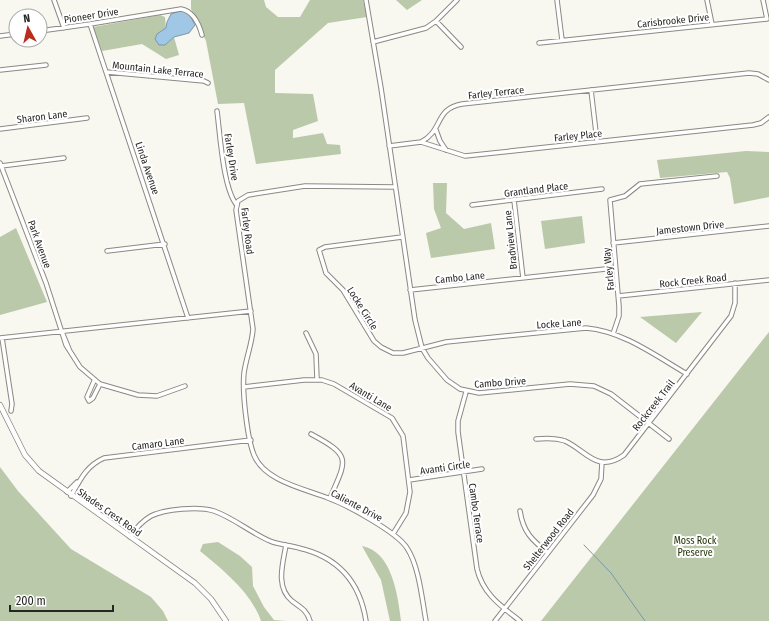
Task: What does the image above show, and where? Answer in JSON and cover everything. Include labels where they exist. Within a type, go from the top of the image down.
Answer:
[{"type":"street","points":[[54,0],[64,28]]},
{"type":"street","points":[[366,0],[410,290]]},
{"type":"street","points":[[373,42],[419,31],[436,21],[457,0]]},
{"type":"street","points":[[557,0],[562,40]]},
{"type":"street","points":[[707,0],[712,24]]},
{"type":"street","name":"Carisbrooke Drive","points":[[539,43],[767,19],[763,0]]},
{"type":"street","name":"Pioneer Drive","points":[[48,30],[181,9],[191,14],[202,35]]},
{"type":"street","points":[[436,21],[461,47]]},
{"type":"street","name":"Linda Avenue","points":[[90,24],[165,244],[188,318]]},
{"type":"street","points":[[0,70],[46,64]]},
{"type":"street","name":"Mountain Lake Terrace","points":[[107,72],[204,81],[208,83]]},
{"type":"street","name":"Farley Terrace","points":[[421,142],[436,130],[444,113],[457,105],[749,73],[758,74],[769,80]]},
{"type":"street","points":[[591,90],[597,141]]},
{"type":"street","name":"Farley Drive","points":[[217,111],[226,177],[232,198],[236,204]]},
{"type":"street","name":"Farley Place","points":[[389,146],[421,142],[448,152],[465,156],[753,125],[761,123],[769,117]]},
{"type":"street","name":"Sharon Lane","points":[[0,129],[87,118]]},
{"type":"street","points":[[436,130],[442,146],[448,152]]},
{"type":"street","points":[[1,164],[64,158]]},
{"type":"street","name":"Park Avenue","points":[[1,164],[62,332],[80,367],[94,381],[100,384],[138,395],[151,396],[162,394],[185,386]]},
{"type":"street","name":"Farley Way","points":[[613,334],[619,316],[610,200],[625,196],[640,184],[717,176]]},
{"type":"street","name":"Farley Road","points":[[251,311],[236,204],[240,198],[248,195],[292,187],[395,187]]},
{"type":"street","name":"Grantland Place","points":[[472,205],[602,189]]},
{"type":"street","name":"Bradview Lane","points":[[514,200],[522,278]]},
{"type":"street","name":"Jamestown Drive","points":[[613,243],[769,226]]},
{"type":"street","name":"Locke Circle","points":[[402,238],[325,247],[320,248],[319,253],[326,273],[343,290],[377,345],[384,350],[398,354],[422,348]]},
{"type":"street","points":[[107,251],[165,244]]},
{"type":"street","name":"Cambo Lane","points":[[410,290],[615,268]]},
{"type":"street","name":"Rock Creek Road","points":[[618,296],[769,280]]},
{"type":"street","name":"Rockcreek Trail","points":[[602,462],[614,460],[624,454],[732,316],[735,303],[735,283]]},
{"type":"street","name":"Cambo Drive","points":[[410,290],[422,348],[428,358],[447,380],[466,392],[484,393],[578,383],[600,388],[616,398],[668,439]]},
{"type":"street","points":[[11,411],[12,404],[1,338],[251,311]]},
{"type":"street","name":"Caliente Drive","points":[[251,311],[252,336],[245,372],[244,387],[250,440],[254,455],[264,469],[300,489],[330,498],[392,534],[405,544],[412,556],[426,621]]},
{"type":"street","name":"Locke Lane","points":[[422,348],[446,342],[572,328],[597,329],[613,334],[687,374]]},
{"type":"street","points":[[306,333],[316,354],[317,379]]},
{"type":"street","name":"Avanti Lane","points":[[244,387],[317,379],[334,384],[384,412],[395,421],[403,436],[410,497],[408,507],[392,534]]},
{"type":"street","points":[[94,381],[87,396],[89,401],[93,398],[100,384]]},
{"type":"street","name":"Cambo Terrace","points":[[466,392],[458,426],[463,472],[479,576],[489,594],[504,609],[520,621]]},
{"type":"street","name":"Shades Crest Road","points":[[0,405],[21,449],[29,461],[44,476],[201,588],[217,606],[226,621]]},
{"type":"street","points":[[312,434],[336,448],[341,456],[342,469],[330,498]]},
{"type":"street","points":[[536,439],[554,439],[565,442],[587,457],[602,462]]},
{"type":"street","name":"Camaro Lane","points":[[69,494],[77,482],[94,463],[110,456],[250,440]]},
{"type":"street","name":"Shelterwood Road","points":[[495,621],[595,492],[600,479],[602,462]]},
{"type":"street","name":"Avanti Circle","points":[[409,480],[482,470]]},
{"type":"street","points":[[130,537],[143,521],[157,513],[198,508],[215,511],[270,541],[311,551],[342,569],[354,586],[366,621]]},
{"type":"street","points":[[520,511],[522,523],[528,536],[548,553]]},
{"type":"street","points":[[286,545],[282,573],[284,590],[289,598],[306,612],[310,621]]},
{"type":"green space","points":[[191,0],[264,0],[266,7],[278,17],[300,17],[310,0],[363,0],[367,17],[328,23],[275,70],[275,93],[313,94],[318,121],[293,130],[293,138],[323,133],[327,144],[340,145],[341,154],[256,164],[244,103],[218,104],[206,41],[191,9]]},
{"type":"green space","points":[[396,0],[422,0],[407,10]]},
{"type":"green space","points":[[160,15],[165,17],[166,28],[156,35],[165,45],[174,37],[179,55],[166,59],[142,44],[102,51],[93,27]]},
{"type":"green space","points":[[746,151],[769,152],[769,197],[734,204],[730,178],[727,172],[660,178],[657,160]]},
{"type":"green space","points":[[433,183],[447,183],[446,213],[464,229],[491,223],[495,249],[431,258],[426,233],[441,228],[434,209]]},
{"type":"green space","points":[[582,216],[585,243],[545,249],[541,221]]},
{"type":"green space","points":[[16,228],[47,302],[0,315],[0,237]]},
{"type":"green space","points":[[702,312],[676,343],[640,317]]},
{"type":"green space","name":"Moss Rock Preserve","points":[[769,332],[769,621],[541,621]]},
{"type":"green space","points":[[0,467],[18,491],[71,549],[151,597],[163,611],[168,621],[0,621]]},
{"type":"green space","points":[[218,542],[240,556],[252,567],[253,586],[264,607],[274,620],[286,621],[261,621],[250,600],[243,591],[227,574],[200,551],[203,544]]},
{"type":"green space","points":[[362,546],[372,550],[380,556],[387,565],[392,576],[398,599],[401,621],[390,621],[381,580]]},
{"type":"water","points":[[183,10],[188,12],[195,25],[189,33],[174,37],[165,45],[159,45],[155,39],[157,34],[166,28],[171,14]]},
{"type":"waterway","points":[[584,545],[611,573],[645,621]]}]
